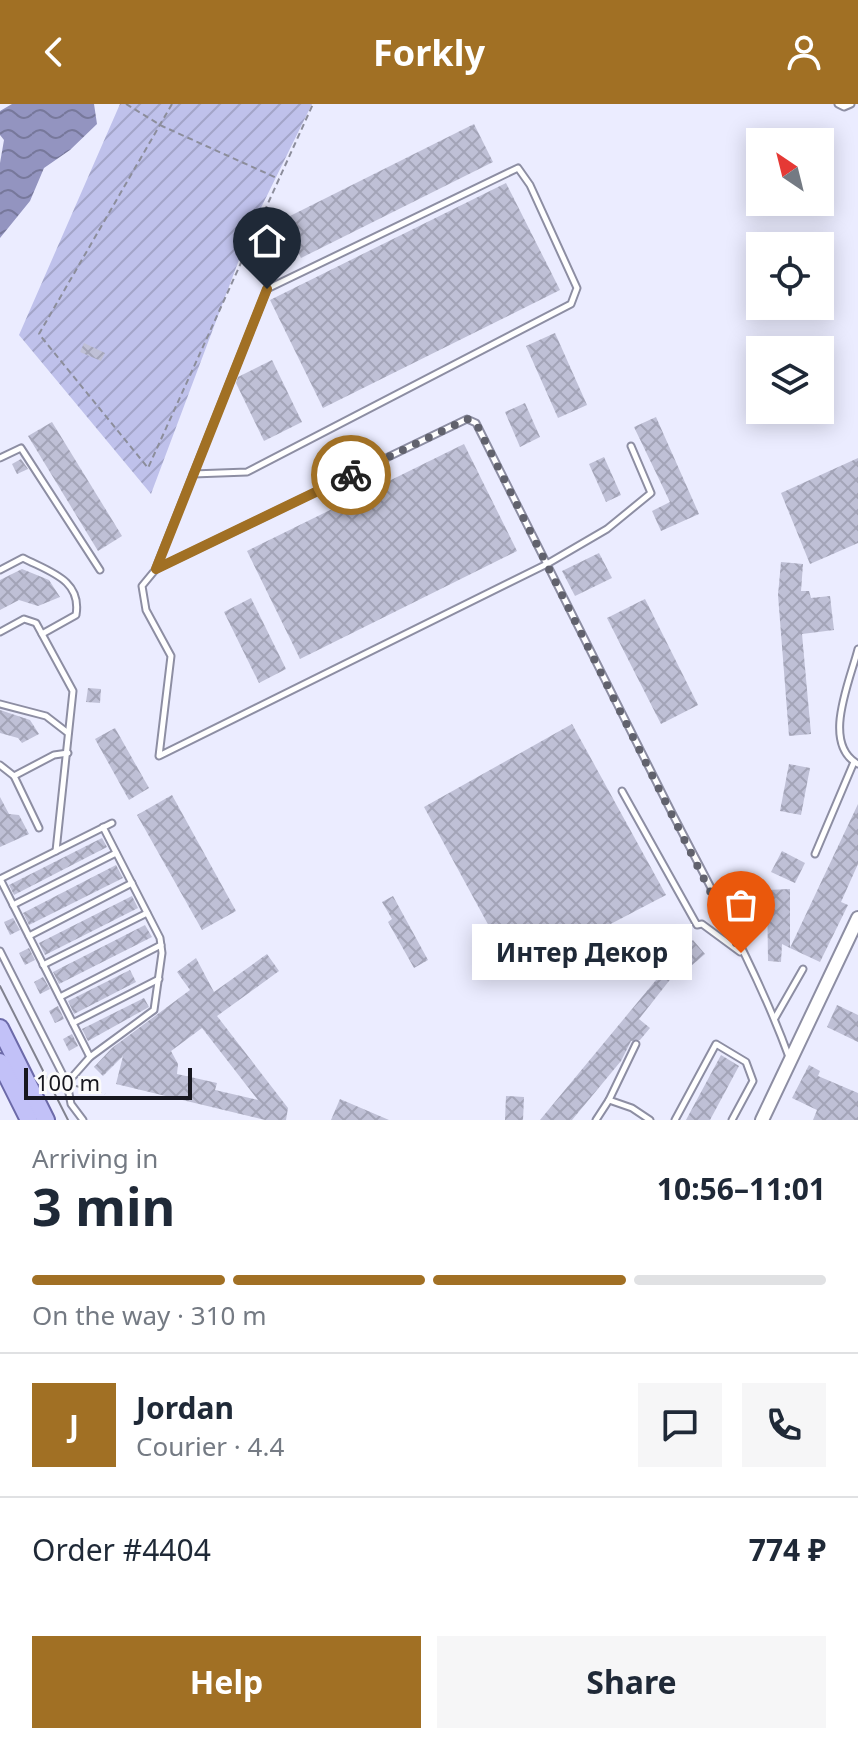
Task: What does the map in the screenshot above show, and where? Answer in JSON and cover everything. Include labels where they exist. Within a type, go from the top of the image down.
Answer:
[{"type":"main road","points":[[0,1028],[46,1120]]},
{"type":"main road","points":[[0,1062],[29,1120]]},
{"type":"street","points":[[762,1120],[858,918]]},
{"type":"lane","points":[[838,104],[844,107],[851,104]]},
{"type":"lane","points":[[193,474],[247,472],[571,304],[577,288],[530,185],[518,168],[267,289],[193,474],[156,569],[142,586],[146,610],[171,656],[159,756],[547,564],[607,529],[651,493],[631,446]]},
{"type":"lane","points":[[156,569],[467,419],[476,423],[775,1018],[791,1062]]},
{"type":"lane","points":[[0,458],[21,448],[100,570]]},
{"type":"lane","points":[[0,570],[23,558],[69,582],[79,600],[76,615],[42,634]]},
{"type":"lane","points":[[0,632],[24,619],[36,623],[73,691],[56,851]]},
{"type":"lane","points":[[815,854],[856,763],[842,750],[838,731],[858,649]]},
{"type":"lane","points":[[0,704],[46,716],[69,734]]},
{"type":"lane","points":[[14,776],[54,755],[68,753]]},
{"type":"lane","points":[[0,765],[14,776],[39,828]]},
{"type":"lane","points":[[622,791],[697,925],[702,924],[741,953]]},
{"type":"lane","points":[[90,1057],[0,879],[112,823]]},
{"type":"lane","points":[[67,1083],[90,1057],[154,1010],[159,979],[161,945],[103,827]]},
{"type":"lane","points":[[13,905],[116,853]]},
{"type":"lane","points":[[29,936],[132,883]]},
{"type":"lane","points":[[43,965],[147,913]]},
{"type":"lane","points":[[60,997],[161,945]]},
{"type":"lane","points":[[0,951],[67,1083],[71,1104],[83,1120]]},
{"type":"lane","points":[[775,1018],[803,969]]},
{"type":"lane","points":[[73,1023],[159,979]]},
{"type":"lane","points":[[596,1120],[636,1044]]},
{"type":"lane","points":[[675,1120],[716,1044],[746,1062],[753,1081],[732,1120]]},
{"type":"lane","points":[[609,1100],[632,1108],[650,1120]]},
{"type":"path","points":[[126,104],[162,126],[279,179]]},
{"type":"path","points":[[172,104],[39,334],[148,468],[313,104]]},
{"type":"path","points":[[67,1083],[105,1094]]},
{"type":"shaded area","points":[[120,104],[312,104],[251,228],[151,494],[19,335]]},
{"type":"water","points":[[12,104],[94,104],[97,124],[70,150],[44,168],[30,201],[0,238],[0,163],[4,140],[0,135],[0,111]]},
{"type":"building","points":[[474,124],[493,162],[301,258],[282,220]]},
{"type":"building","points":[[506,183],[560,290],[323,408],[270,300]]},
{"type":"building","points":[[555,333],[587,405],[558,418],[526,346]]},
{"type":"building","points":[[84,343],[105,353],[101,361],[80,352]]},
{"type":"building","points":[[272,360],[302,422],[264,441],[236,383],[238,377]]},
{"type":"building","points":[[525,403],[540,437],[520,447],[505,412]]},
{"type":"building","points":[[656,417],[699,514],[661,531],[652,511],[670,502],[634,427]]},
{"type":"building","points":[[52,422],[122,536],[98,551],[28,436]]},
{"type":"building","points":[[464,444],[517,551],[300,659],[247,551]]},
{"type":"building","points":[[604,457],[621,495],[606,502],[589,464]]},
{"type":"building","points":[[858,458],[858,543],[810,564],[781,493]]},
{"type":"building","points":[[21,459],[28,469],[17,474],[12,464]]},
{"type":"building","points":[[599,553],[612,578],[575,596],[562,571]]},
{"type":"building","points":[[781,562],[803,564],[801,591],[809,591],[811,598],[830,596],[834,630],[802,634],[811,734],[789,736],[778,595]]},
{"type":"building","points":[[22,569],[49,580],[60,597],[38,606],[19,600],[0,610],[0,580]]},
{"type":"building","points":[[251,598],[286,669],[259,683],[224,612]]},
{"type":"building","points":[[645,599],[698,705],[661,724],[607,618]]},
{"type":"building","points":[[88,688],[101,689],[100,703],[86,702]]},
{"type":"building","points":[[0,710],[30,720],[39,734],[22,743],[18,738],[0,733]]},
{"type":"building","points":[[572,724],[666,895],[515,974],[424,807]]},
{"type":"building","points":[[115,728],[149,788],[129,800],[95,739]]},
{"type":"building","points":[[789,764],[810,768],[801,815],[780,811]]},
{"type":"building","points":[[172,795],[236,911],[202,930],[137,815]]},
{"type":"building","points":[[0,797],[9,814],[19,815],[29,834],[0,847]]},
{"type":"building","points":[[858,804],[858,864],[841,902],[848,905],[820,962],[790,948]]},
{"type":"building","points":[[102,838],[107,847],[14,895],[9,885]]},
{"type":"building","points":[[782,851],[805,863],[795,883],[771,872]]},
{"type":"building","points":[[116,865],[123,878],[29,925],[23,913]]},
{"type":"building","points":[[790,889],[790,948],[782,944],[781,962],[768,961],[767,890]]},
{"type":"building","points":[[132,896],[138,908],[45,955],[39,943]]},
{"type":"building","points":[[393,896],[428,960],[414,968],[388,922],[392,919],[382,902]]},
{"type":"building","points":[[13,918],[20,930],[10,935],[4,922]]},
{"type":"building","points":[[145,925],[152,937],[59,984],[53,972]]},
{"type":"building","points":[[658,936],[679,953],[693,940],[705,954],[684,972],[680,967],[639,1019],[650,1028],[640,1040],[631,1041],[621,1061],[572,1120],[540,1120],[661,974],[640,956]]},
{"type":"building","points":[[29,948],[35,960],[25,965],[19,953]]},
{"type":"building","points":[[267,954],[279,971],[217,1016],[288,1108],[286,1120],[265,1120],[116,1084],[123,1056],[103,1076],[94,1067],[112,1048],[190,990],[177,972],[196,958],[214,992]],"holes":[[[202,1028],[258,1100],[215,1090],[217,1083],[177,1074],[178,1064],[171,1051]]]},
{"type":"building","points":[[130,970],[136,982],[74,1014],[68,1001]]},
{"type":"building","points":[[43,977],[50,989],[40,994],[34,982]]},
{"type":"building","points":[[144,998],[149,1007],[88,1041],[82,1029]]},
{"type":"building","points":[[837,1005],[858,1015],[858,1042],[827,1027]]},
{"type":"building","points":[[58,1006],[64,1019],[55,1023],[49,1011]]},
{"type":"building","points":[[72,1034],[78,1046],[69,1051],[63,1039]]},
{"type":"building","points":[[721,1055],[739,1066],[710,1120],[686,1120]]},
{"type":"building","points":[[809,1065],[820,1071],[818,1076],[858,1093],[858,1120],[813,1120],[817,1110],[792,1098]]},
{"type":"building","points":[[506,1096],[524,1097],[523,1120],[505,1120]]},
{"type":"building","points":[[340,1099],[389,1120],[331,1120]]},
{"type":"tram line","points":[[0,986],[68,1120]]},
{"type":"way so far","points":[[351,475],[467,419],[476,423],[741,953]]},
{"type":"place","name":"Интер Декор","points":[[741,953]]},
{"type":"route","points":[[267,289],[156,569],[351,475]]}]
